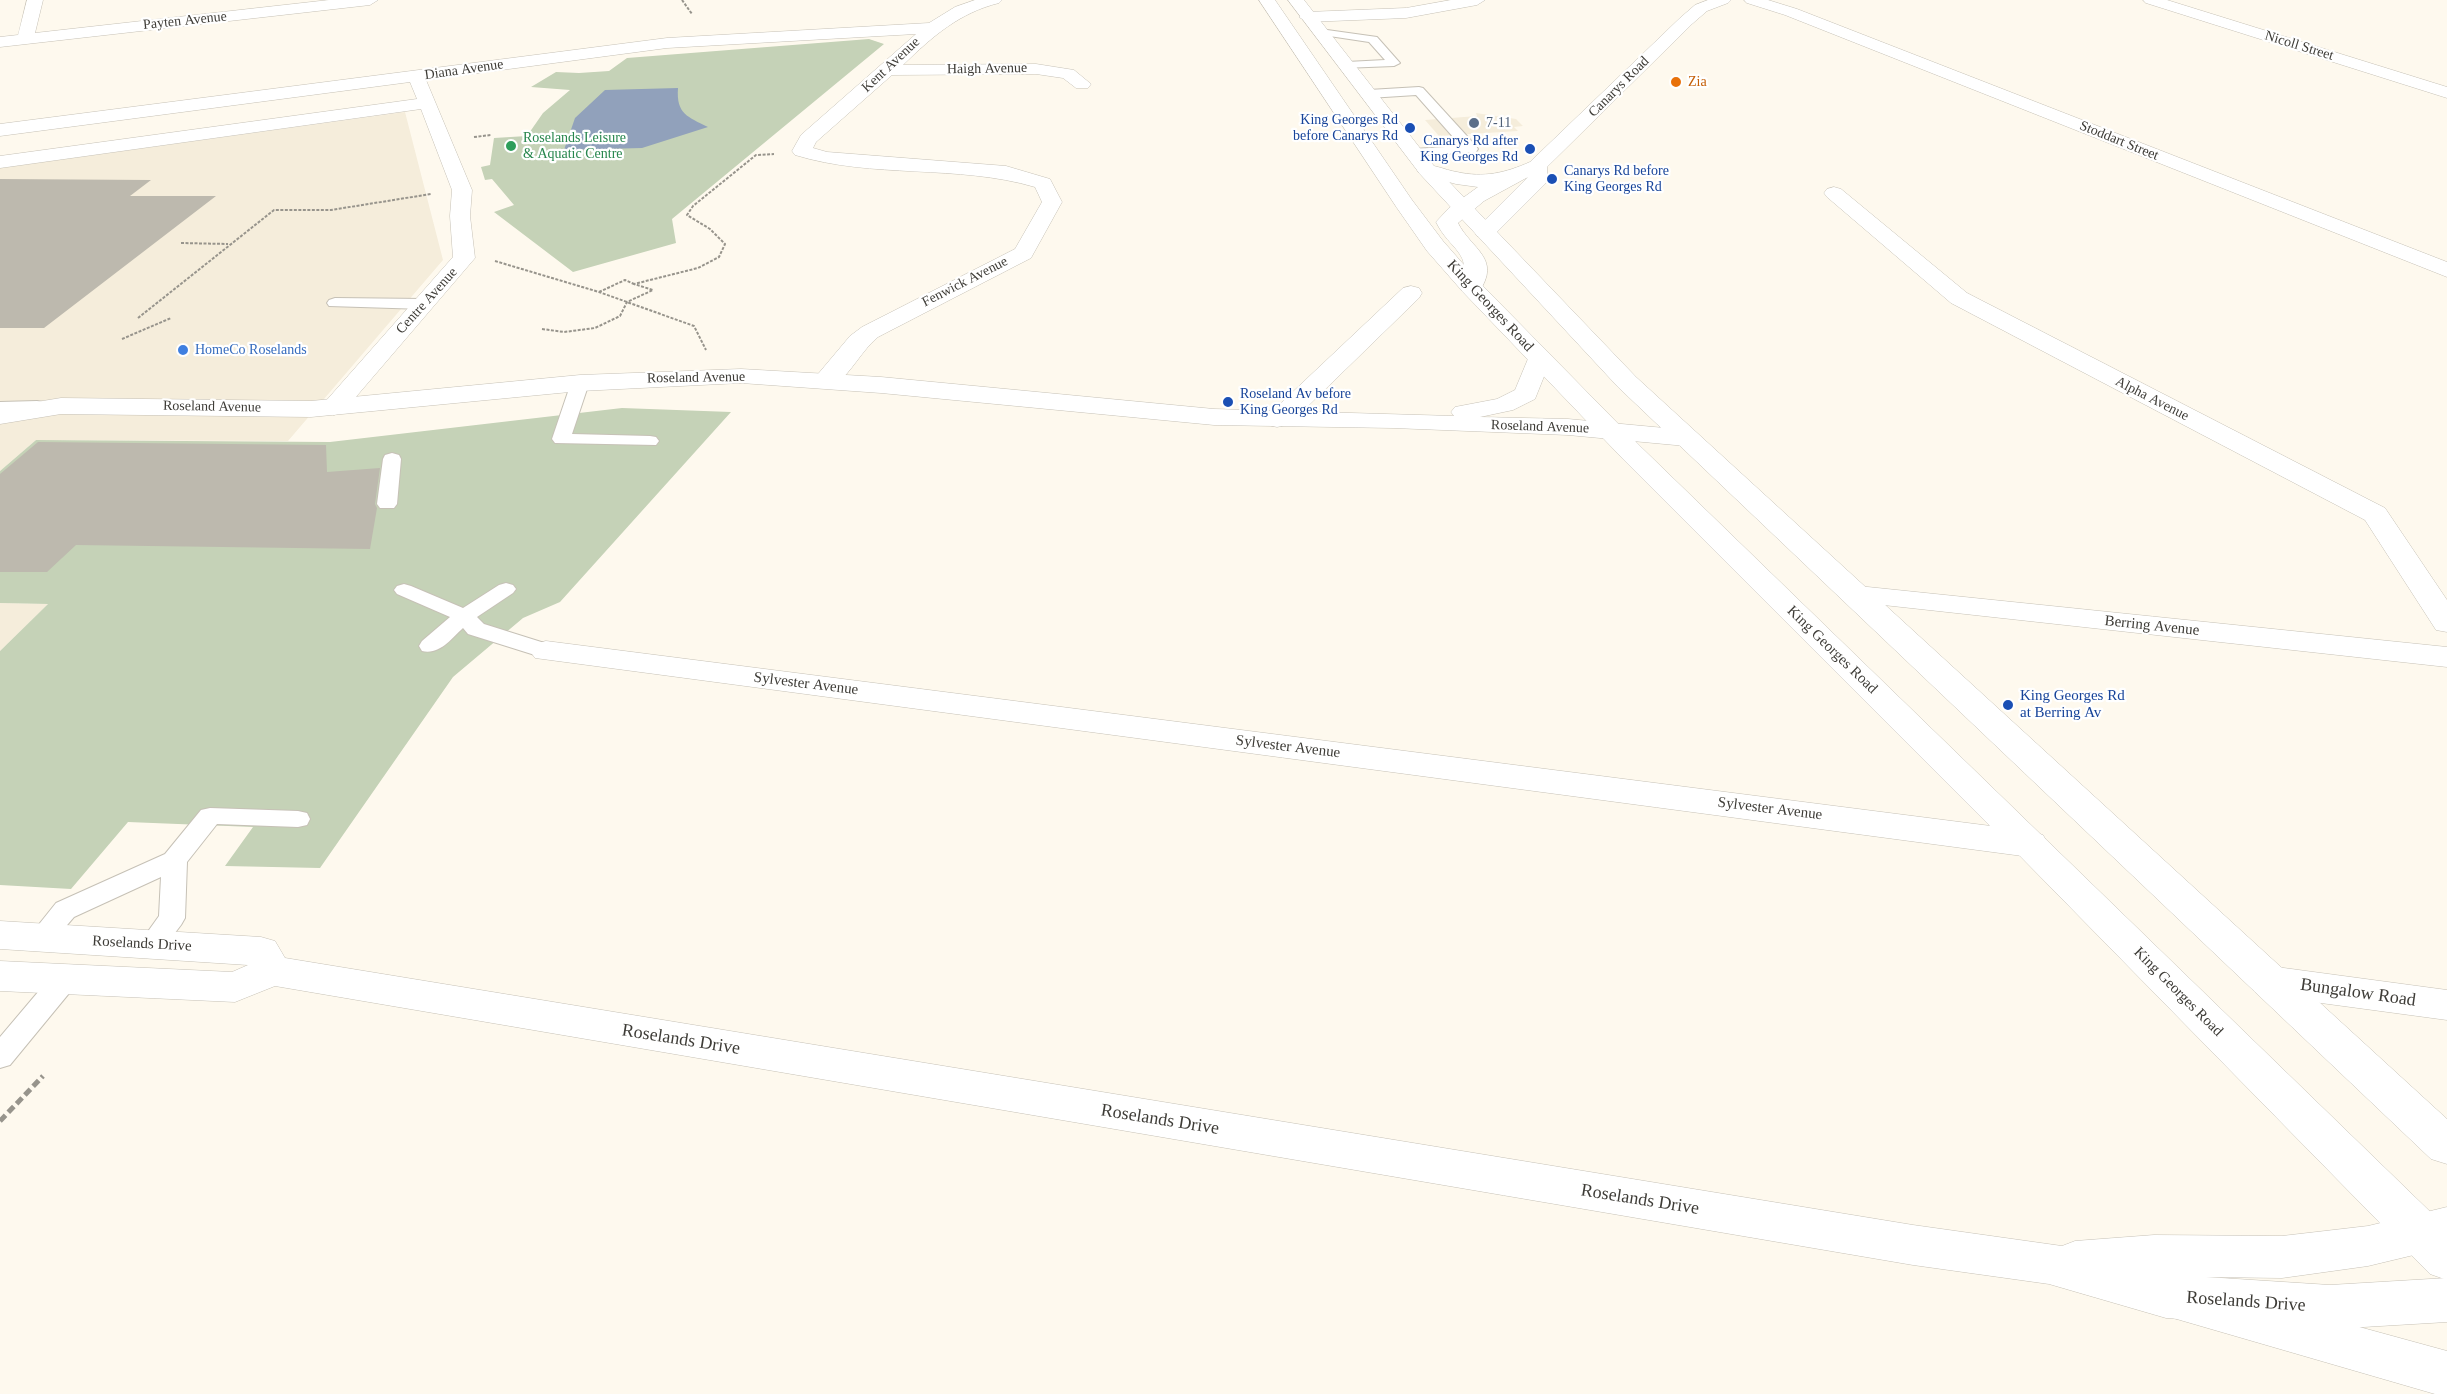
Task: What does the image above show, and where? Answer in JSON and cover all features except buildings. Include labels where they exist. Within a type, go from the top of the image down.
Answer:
[{"type":"main road","points":[[25,39],[35,0]]},
{"type":"main road","name":"Payten Avenue","points":[[0,42],[363,0]]},
{"type":"main road","name":"Kent Avenue","points":[[802,151],[808,139],[888,70],[931,28],[960,9],[994,0]]},
{"type":"main road","name":"King Georges Road","points":[[1266,0],[1435,246],[1539,359],[2030,844],[2438,1240]]},
{"type":"main road","points":[[1296,0],[1427,170],[1627,382],[2447,1146]]},
{"type":"main road","points":[[1307,17],[1406,13],[1477,0]]},
{"type":"main road","name":"Stoddart Street","points":[[1722,0],[1763,2],[1791,12],[2447,270]]},
{"type":"main road","name":"Canarys Road","points":[[1462,208],[1515,176],[1537,166],[1702,4],[1722,0]]},
{"type":"main road","name":"Nicoll Street","points":[[2151,0],[2447,93]]},
{"type":"main road","name":"Diana Avenue","points":[[0,130],[668,43],[931,28]]},
{"type":"main road","name":"Haigh Avenue","points":[[888,70],[1036,69],[1068,74],[1082,84]]},
{"type":"main road","name":"Centre Avenue","points":[[334,407],[464,258],[460,216],[462,189],[417,76]]},
{"type":"main road","points":[[0,162],[426,103]]},
{"type":"main road","name":"Fenwick Avenue","points":[[802,151],[825,158],[1006,172],[1043,183],[1052,202],[1023,253],[870,332],[859,341],[826,380]]},
{"type":"main road","name":"Canarys Road","points":[[1485,231],[1538,180],[1537,166]]},
{"type":"main road","name":"Canarys Road","points":[[1427,170],[1458,180],[1483,182],[1515,176]]},
{"type":"main road","name":"Alpha Avenue","points":[[1834,193],[1959,298],[2374,514],[2447,623]]},
{"type":"main road","points":[[1462,208],[1447,222],[1449,229],[1478,262],[1479,272],[1471,287]]},
{"type":"main road","points":[[1276,419],[1298,402],[1411,294]]},
{"type":"main road","name":"Roseland Avenue","points":[[1393,420],[1504,405],[1526,394],[1539,359]]},
{"type":"main road","name":"Roseland Avenue","points":[[0,416],[61,406],[334,407],[580,383],[701,377],[826,380],[1192,416],[1393,420],[1609,430],[1686,438]]},
{"type":"main road","name":"Berring Avenue","points":[[1858,595],[2447,657]]},
{"type":"main road","name":"Sylvester Avenue","points":[[546,651],[2030,844]]},
{"type":"main road","name":"Roselands Drive","points":[[0,935],[261,951],[272,971],[1913,1245],[2049,1263],[2166,1296],[2330,1307],[2447,1300]]},
{"type":"main road","points":[[0,976],[235,987],[272,971]]},
{"type":"main road","name":"Bungalow Road","points":[[2269,981],[2447,1005]]},
{"type":"main road","name":"Roselands Drive","points":[[2049,1263],[2154,1257],[2282,1257],[2438,1240]]},
{"type":"main road","points":[[2166,1296],[2447,1374]]},
{"type":"lane","points":[[1320,32],[1373,39],[1394,63],[1347,66]]},
{"type":"lane","points":[[1369,94],[1419,91],[1470,149],[1414,153]]},
{"type":"lane","points":[[335,303],[424,304]]},
{"type":"lane","points":[[580,383],[561,439],[650,441]]},
{"type":"lane","points":[[0,407],[61,406]]},
{"type":"lane","points":[[387,504],[392,459]]},
{"type":"lane","points":[[430,646],[464,616],[506,589]]},
{"type":"lane","points":[[404,590],[464,616],[476,629],[546,651]]},
{"type":"lane","points":[[41,938],[65,910],[174,860],[210,816],[298,819]]},
{"type":"lane","points":[[152,944],[172,918],[174,860]]},
{"type":"lane","points":[[0,1057],[65,979]]},
{"type":"path","points":[[634,284],[698,268],[719,256],[726,244],[710,229],[687,215],[693,206],[756,155],[802,151]]},
{"type":"path","points":[[138,318],[274,210],[331,210],[432,194]]},
{"type":"path","points":[[181,243],[229,244]]},
{"type":"path","points":[[495,261],[599,292],[694,326],[707,354]]},
{"type":"path","points":[[542,329],[564,332],[595,328],[620,316],[627,302],[653,290],[626,280],[599,292]]},
{"type":"path","points":[[122,339],[171,318]]},
{"type":"path","points":[[0,1121],[43,1076]]},
{"type":"shaded area","name":"HomeCo Roselands","points":[[405,112],[443,260],[288,441],[36,440],[0,471],[0,168]]},
{"type":"shaded area","name":"7-11","points":[[1476,113],[1516,119],[1523,126],[1514,127],[1518,131],[1439,136],[1425,120],[1477,116]]},
{"type":"shaded area","points":[[0,603],[48,604],[0,651]]},
{"type":"green space","points":[[869,39],[884,44],[672,219],[676,243],[573,272],[494,212],[514,205],[492,179],[485,180],[481,167],[490,165],[494,138],[527,136],[543,113],[570,90],[531,87],[556,72],[609,71],[627,58]]},
{"type":"green space","points":[[622,408],[731,412],[560,602],[523,618],[453,677],[320,868],[225,866],[253,827],[128,822],[71,889],[0,885],[0,651],[48,604],[0,603],[0,471],[36,440],[330,442]]},
{"type":"water","points":[[678,88],[681,109],[689,117],[708,127],[642,148],[564,150],[575,118],[605,90]]},
{"type":"place","name":"Zia","points":[[1676,82]]},
{"type":"place","name":"7-11","points":[[1474,123]]},
{"type":"place","name":"King Georges Rd before Canarys Rd","points":[[1410,128]]},
{"type":"place","name":"Roselands Leisure & Aquatic Centre","points":[[511,146]]},
{"type":"place","name":"Canarys Rd after King Georges Rd","points":[[1530,149]]},
{"type":"place","name":"Canarys Rd before King Georges Rd","points":[[1552,179]]},
{"type":"place","name":"HomeCo Roselands","points":[[183,350]]},
{"type":"place","name":"Roseland Av before King Georges Rd","points":[[1228,402]]},
{"type":"place","name":"King Georges Rd at Berring Av","points":[[2008,705]]}]
